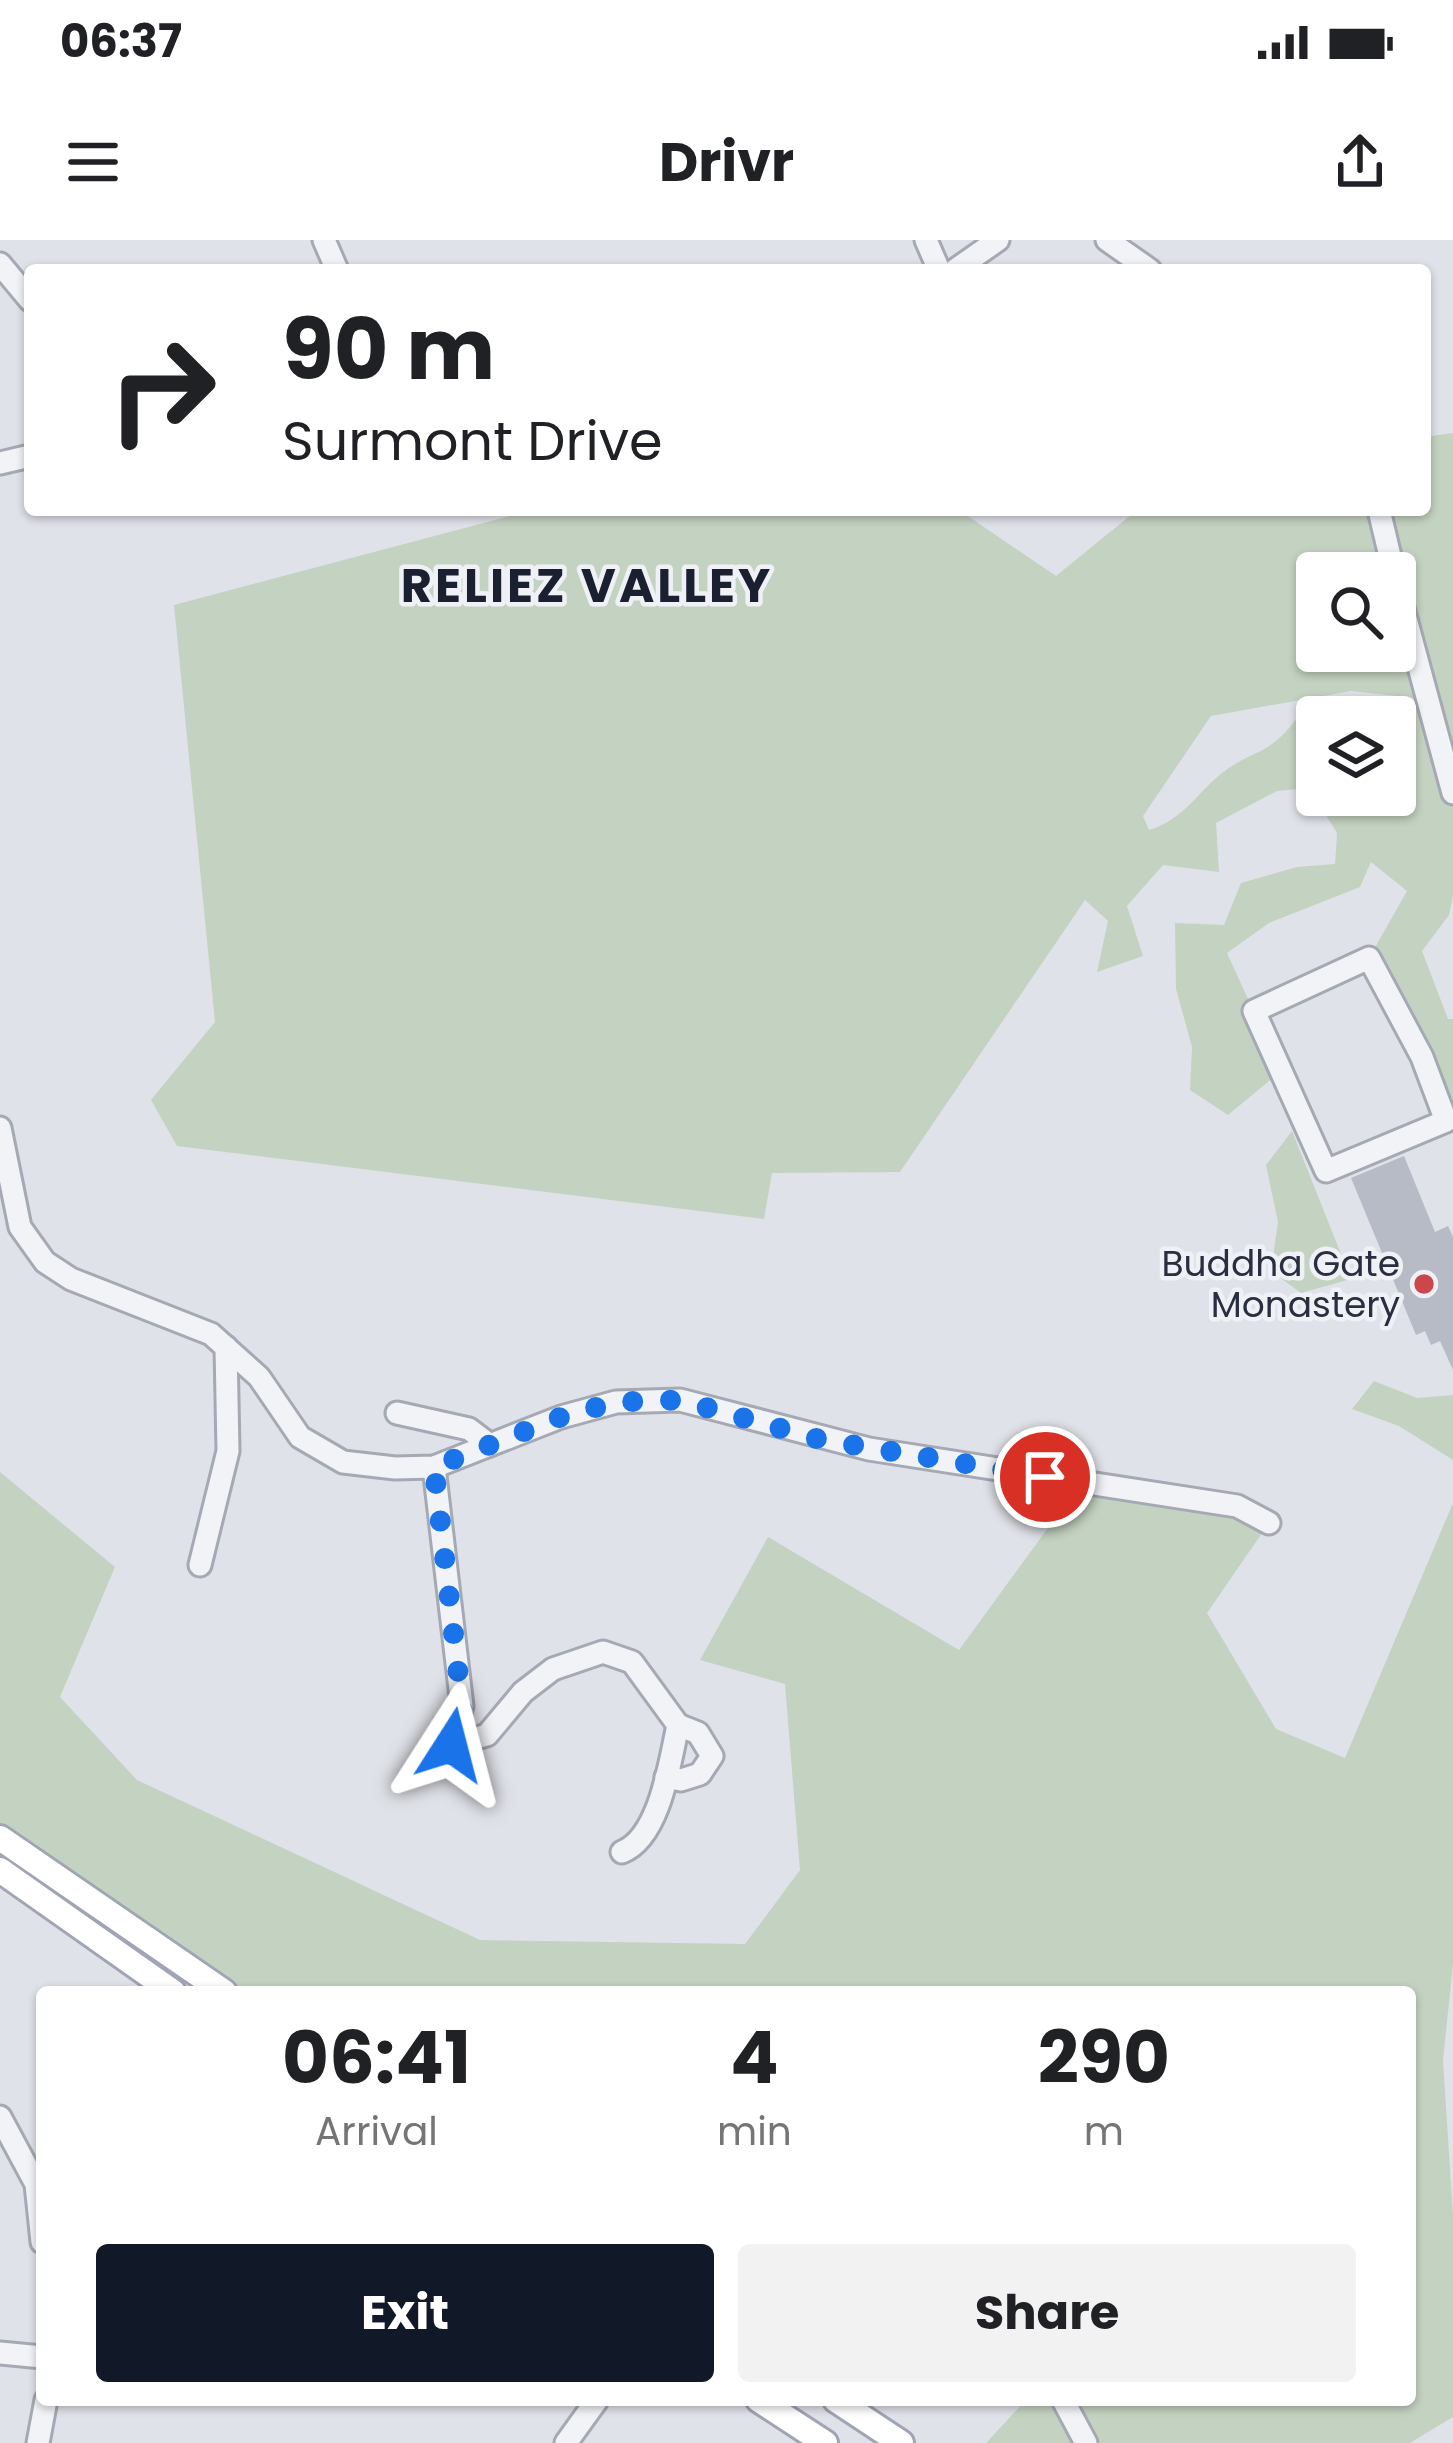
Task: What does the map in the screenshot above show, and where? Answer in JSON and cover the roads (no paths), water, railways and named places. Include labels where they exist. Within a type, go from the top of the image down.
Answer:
[{"type":"main road","points":[[0,1838],[215,1986]]},
{"type":"main road","points":[[0,1870],[164,1986]]},
{"type":"main road","points":[[769,2406],[825,2443]]},
{"type":"main road","points":[[845,2406],[901,2443]]},
{"type":"street","points":[[964,264],[998,240]]},
{"type":"street","points":[[1107,240],[1141,264]]},
{"type":"street","points":[[0,264],[24,293]]},
{"type":"street","points":[[1380,516],[1389,552]]},
{"type":"street","points":[[1416,657],[1453,793]]},
{"type":"street","points":[[1369,958],[1422,1057],[1449,1131],[1326,1171],[1254,1011],[1369,958]]},
{"type":"street","points":[[0,1128],[9,1203],[45,1262],[71,1280],[211,1334],[260,1377],[300,1437],[343,1462],[434,1467],[561,1417],[616,1402],[680,1400],[835,1442],[1237,1506],[1269,1522]]},
{"type":"street","points":[[200,1565],[229,1451],[226,1347]]},
{"type":"street","points":[[397,1413],[470,1430],[490,1445]]},
{"type":"street","points":[[434,1467],[462,1706],[451,1745],[488,1735],[523,1692],[553,1669],[603,1652],[632,1662],[678,1724],[698,1733],[712,1756],[700,1774],[681,1780],[666,1777]]},
{"type":"street","points":[[622,1852],[643,1839],[666,1777],[678,1724]]},
{"type":"street","points":[[0,2117],[36,2179]]},
{"type":"street","points":[[0,2353],[36,2356]]},
{"type":"street","points":[[38,2443],[45,2406]]},
{"type":"street","points":[[566,2443],[593,2406]]},
{"type":"street","points":[[1066,2406],[1086,2443]]},
{"type":"place","name":"Buddha Gate Monastery","points":[[1424,1284]]},
{"type":"district","name":"RELIEZ VALLEY","points":[[587,585]]}]
